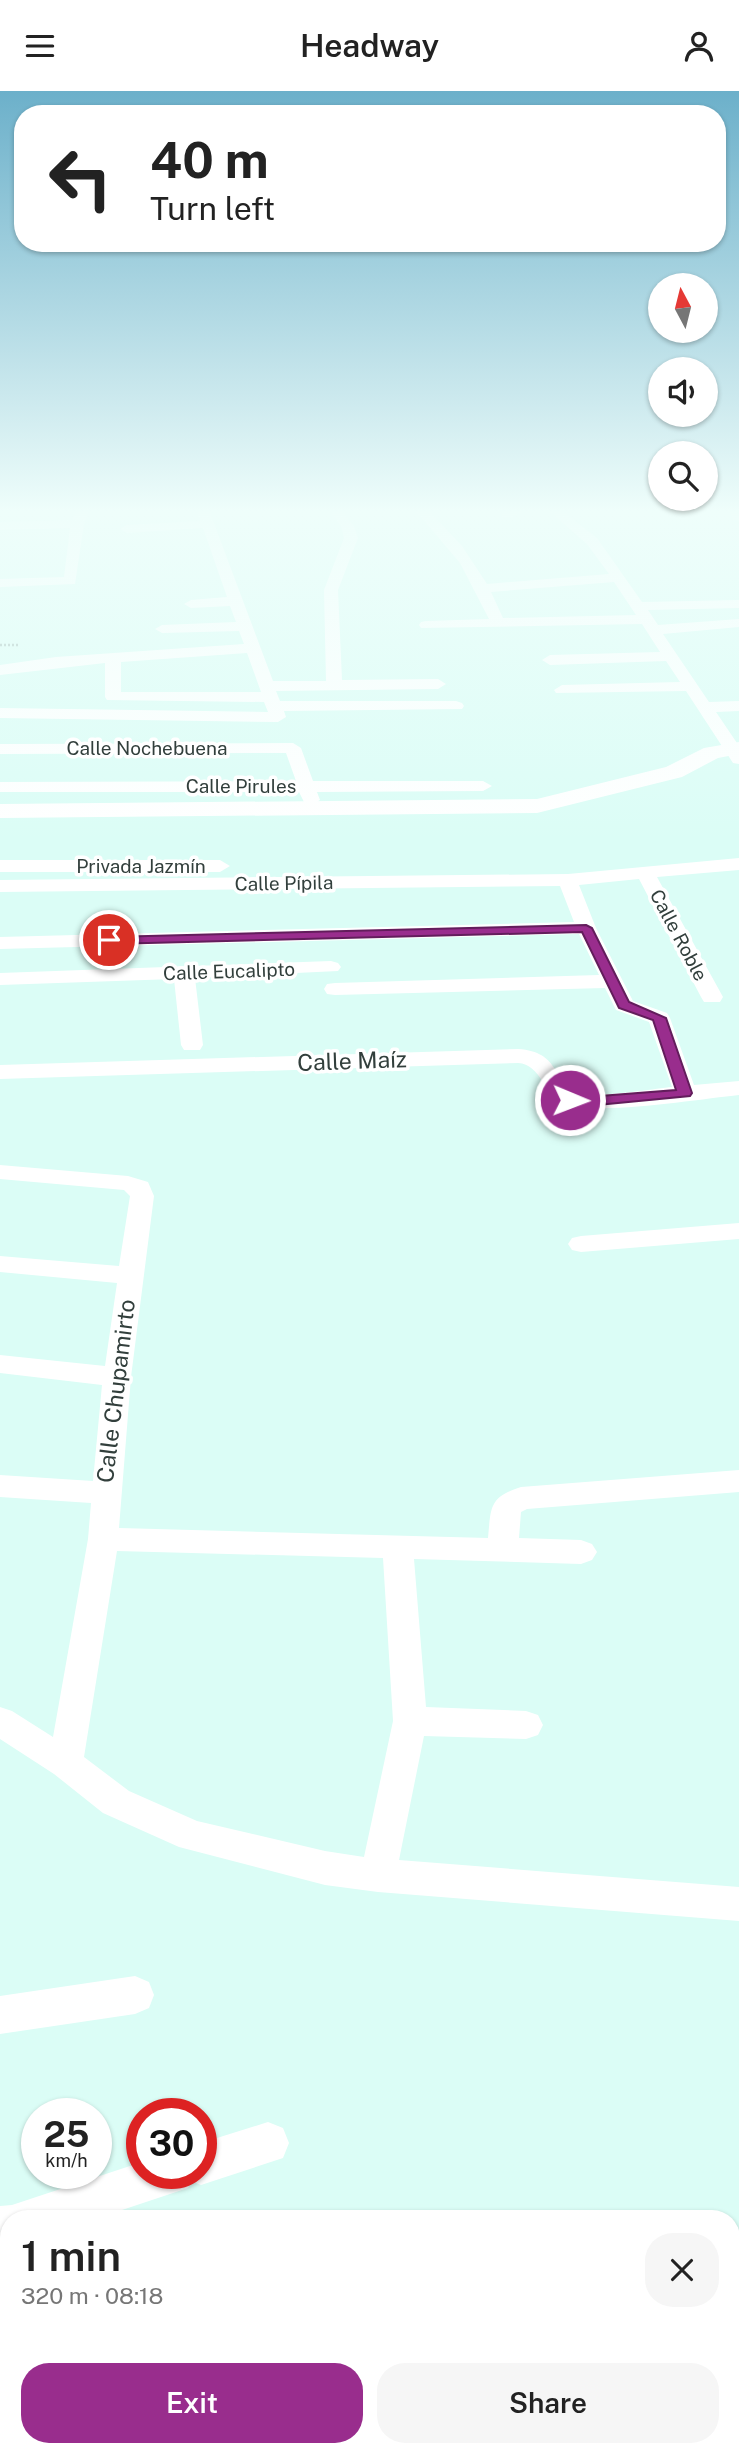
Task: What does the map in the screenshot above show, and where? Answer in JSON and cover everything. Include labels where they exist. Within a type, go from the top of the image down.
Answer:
[{"type":"street","points":[[243,620],[272,701]]},
{"type":"street","points":[[332,620],[334,685]]},
{"type":"street","points":[[425,625],[595,620]]},
{"type":"street","points":[[647,620],[737,752]]},
{"type":"street","points":[[678,620],[739,623]]},
{"type":"street","points":[[162,629],[245,626]]},
{"type":"street","points":[[0,670],[113,658],[253,648]]},
{"type":"street","points":[[550,660],[670,656]]},
{"type":"street","points":[[113,658],[113,697],[456,706]]},
{"type":"street","points":[[8,709],[272,701],[334,685],[438,684]]},
{"type":"street","points":[[562,690],[692,686]]},
{"type":"street","points":[[706,707],[739,706]]},
{"type":"street","name":"Calle Nochebuena","points":[[0,748],[293,748],[305,785]]},
{"type":"street","name":"Calle Pirules","points":[[314,807],[537,806],[653,778],[712,753],[737,752]]},
{"type":"street","points":[[0,811],[314,807],[305,785]]},
{"type":"street","name":"Calle Pirules","points":[[0,787],[483,786]]},
{"type":"street","name":"Calle Pípila","points":[[0,886],[568,880],[739,864]]},
{"type":"street","name":"Privada Jazmín","points":[[0,866],[449,865]]},
{"type":"street","name":"Calle Roble","points":[[646,874],[712,997]]},
{"type":"street","points":[[568,880],[586,928],[626,1007],[659,1018],[685,1093],[739,1088]]},
{"type":"street","points":[[0,943],[586,928]]},
{"type":"street","points":[[327,936],[336,998],[612,981]]},
{"type":"street","name":"Calle Eucalipto","points":[[0,979],[331,967]]},
{"type":"street","points":[[184,972],[192,1045]]},
{"type":"street","name":"Calle Maíz","points":[[0,1072],[514,1056],[532,1058],[559,1091],[570,1100],[587,1102],[685,1093]]},
{"type":"street","name":"Calle Chupamirto","points":[[0,1172],[128,1183],[139,1187],[142,1196],[117,1377],[107,1493],[0,1486]]},
{"type":"street","points":[[581,1244],[739,1231]]},
{"type":"street","points":[[0,1264],[131,1276]]},
{"type":"street","points":[[0,1364],[117,1377]]},
{"type":"street","points":[[503,1551],[504,1513],[514,1500],[739,1481]]},
{"type":"street","points":[[66,1763],[103,1539],[107,1493]]},
{"type":"street","points":[[103,1539],[581,1552]]},
{"type":"street","points":[[378,1875],[410,1721],[398,1547]]},
{"type":"street","points":[[410,1721],[526,1725]]},
{"type":"street","points":[[2,1727],[66,1763],[116,1802],[192,1836],[325,1868],[378,1875],[739,1904]]},
{"type":"street","points":[[0,2015],[135,1995]]},
{"type":"street","points":[[217,2159],[268,2143]]},
{"type":"street","points":[[56,2210],[126,2188]]},
{"type":"path","points":[[0,645],[19,645]]},
{"type":"route","points":[[109,940],[586,928],[624,1005],[659,1018],[685,1093],[587,1102],[570,1100]]}]
